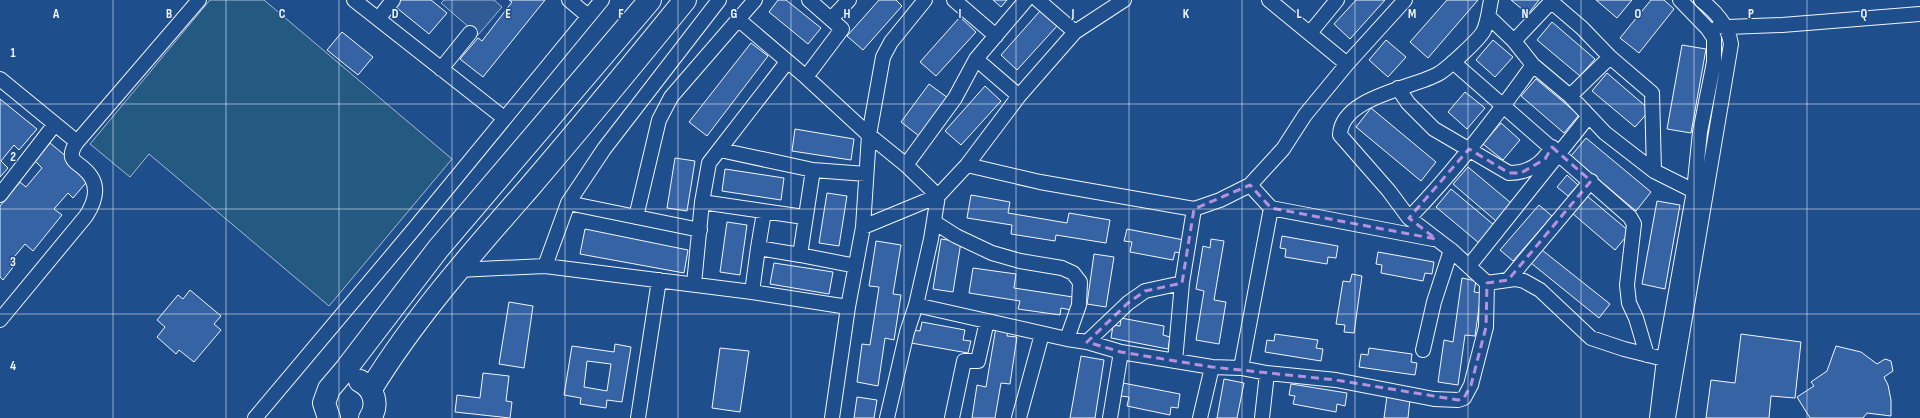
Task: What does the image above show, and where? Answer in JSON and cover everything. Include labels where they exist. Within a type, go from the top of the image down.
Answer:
[{"type":"highway","points":[[321,413],[325,396],[334,383],[438,249],[650,0]]},
{"type":"highway","points":[[371,389],[390,357],[458,270],[603,102],[685,0]]},
{"type":"highway","points":[[334,383],[345,378],[357,379],[362,381],[371,389],[375,403],[373,414],[370,418]]},
{"type":"street","points":[[1,316],[86,216],[93,205],[95,185],[93,178],[75,162],[72,156],[73,148],[199,0]]},
{"type":"street","points":[[354,0],[379,18],[504,118]]},
{"type":"street","points":[[379,18],[393,0]]},
{"type":"street","points":[[569,0],[588,16]]},
{"type":"street","points":[[255,418],[602,0]]},
{"type":"street","points":[[545,266],[568,203],[604,149],[719,0]]},
{"type":"street","points":[[636,217],[659,120],[671,97],[755,0]]},
{"type":"street","points":[[806,77],[842,29],[809,0]]},
{"type":"street","points":[[831,19],[849,0]]},
{"type":"street","points":[[832,418],[848,307],[863,227],[869,135],[883,57],[891,42],[925,0]]},
{"type":"street","points":[[954,0],[996,36]]},
{"type":"street","points":[[906,165],[955,98],[976,59],[1026,0]]},
{"type":"street","points":[[1038,0],[1075,32]]},
{"type":"street","points":[[863,227],[938,196],[968,165],[1019,96],[1075,32],[1124,0]]},
{"type":"street","points":[[1269,0],[1347,64]]},
{"type":"street","points":[[1310,33],[1337,0]]},
{"type":"street","points":[[968,165],[1040,182],[1194,209],[1220,200],[1250,185],[1283,149],[1305,116],[1347,64],[1404,0]]},
{"type":"street","points":[[916,305],[1042,334],[1087,342],[1121,352],[1212,366],[1241,368],[1267,373],[1336,380],[1434,399],[1458,400],[1464,398],[1471,384],[1486,327],[1487,283],[1451,250],[1409,218],[1389,191],[1340,135],[1342,124],[1352,113],[1380,94],[1439,74],[1453,62],[1484,31],[1491,0]]},
{"type":"street","points":[[1657,418],[1664,359],[1694,191],[1700,132],[1714,62],[1714,38],[1680,0]]},
{"type":"street","points":[[1668,418],[1731,44],[1726,28],[1717,14],[1701,0]]},
{"type":"street","points":[[1514,41],[1548,5],[1554,4],[1582,28],[1610,57],[1652,93],[1654,171]]},
{"type":"street","points":[[1701,22],[1726,28],[1920,14]]},
{"type":"street","points":[[1488,16],[1514,41],[1533,65],[1570,96],[1588,117],[1605,133],[1654,171],[1694,191]]},
{"type":"street","points":[[739,20],[806,77],[869,135],[906,165],[938,196]]},
{"type":"street","points":[[441,69],[470,33]]},
{"type":"street","points":[[1570,96],[1610,57]]},
{"type":"street","points":[[976,59],[1019,96]]},
{"type":"street","points":[[694,284],[702,202],[710,163],[787,62]]},
{"type":"street","points":[[1453,62],[1591,181],[1630,217],[1634,224],[1627,285],[1629,303],[1636,318],[1647,355]]},
{"type":"street","points":[[1409,218],[1436,191],[1503,106],[1533,65]]},
{"type":"street","points":[[0,79],[77,142]]},
{"type":"street","points":[[1398,88],[1408,103],[1434,129],[1509,173],[1521,173],[1545,159],[1588,117]]},
{"type":"street","points":[[0,195],[55,124]]},
{"type":"street","points":[[720,150],[813,170],[866,174]]},
{"type":"street","points":[[1469,266],[1555,150]]},
{"type":"street","points":[[800,254],[804,217],[813,170]]},
{"type":"street","points":[[1508,280],[1591,181]]},
{"type":"street","points":[[1250,185],[1272,208],[1437,240]]},
{"type":"street","points":[[887,418],[907,332],[916,305],[934,222],[938,196]]},
{"type":"street","points":[[702,202],[804,217]]},
{"type":"street","points":[[568,203],[700,230]]},
{"type":"street","points":[[1241,368],[1272,208]]},
{"type":"street","points":[[1175,361],[1182,283],[1194,209]]},
{"type":"street","points":[[752,292],[764,212]]},
{"type":"street","points":[[934,222],[956,236],[992,253],[1020,261],[1062,268],[1073,273],[1080,282],[1079,305],[1067,339]]},
{"type":"street","points":[[758,248],[800,254],[856,266]]},
{"type":"street","points":[[1423,350],[1434,302],[1451,250]]},
{"type":"street","points":[[458,270],[545,266],[694,284],[848,307]]},
{"type":"street","points":[[1487,283],[1515,279],[1524,281],[1540,290],[1592,338],[1664,359]]},
{"type":"street","points":[[638,418],[659,280]]},
{"type":"street","points":[[1087,342],[1128,303],[1145,291],[1182,283]]},
{"type":"street","points":[[952,418],[964,361],[978,361],[987,321]]},
{"type":"street","points":[[1019,418],[1042,334]]},
{"type":"street","points":[[1110,418],[1121,352]]},
{"type":"street","points":[[1200,418],[1212,366]]},
{"type":"street","points":[[1262,418],[1267,373]]},
{"type":"highlighted area","points":[[1552,147],[1591,181],[1508,280],[1487,283],[1486,327],[1471,385],[1464,398],[1458,400],[1336,380],[1212,367],[1121,352],[1087,342],[1128,303],[1145,291],[1182,283],[1194,209],[1250,185],[1271,208],[1436,239],[1409,218],[1469,149],[1509,173],[1521,173],[1545,159]]},
{"type":"shaded area","points":[[210,0],[264,0],[452,159],[329,306],[149,154],[130,177],[90,144]]},
{"type":"shaded area","points":[[444,0],[494,0],[502,7],[478,35],[441,3]]},
{"type":"building","points":[[396,0],[431,0],[447,13],[429,34],[392,4]]},
{"type":"building","points":[[509,0],[545,0],[483,77],[460,59],[478,38],[482,41],[512,2]]},
{"type":"building","points":[[778,0],[786,0],[821,28],[808,44],[769,12]]},
{"type":"building","points":[[879,0],[896,0],[902,6],[863,50],[847,36]]},
{"type":"building","points":[[993,0],[1007,0],[1001,7]]},
{"type":"building","points":[[1356,0],[1385,0],[1350,39],[1334,24]]},
{"type":"building","points":[[1447,0],[1478,0],[1428,58],[1410,42]]},
{"type":"building","points":[[1511,0],[1539,0],[1528,14]]},
{"type":"building","points":[[1596,0],[1632,0],[1617,18]]},
{"type":"building","points":[[1651,0],[1664,0],[1674,9],[1639,53],[1620,38]]},
{"type":"building","points":[[1040,11],[1057,26],[1017,70],[1001,55]]},
{"type":"building","points":[[960,17],[976,32],[936,76],[920,62]]},
{"type":"building","points":[[1552,22],[1595,59],[1580,76],[1537,40]]},
{"type":"building","points":[[342,32],[373,57],[358,75],[327,50]]},
{"type":"building","points":[[1386,40],[1406,57],[1388,77],[1369,60]]},
{"type":"building","points":[[1493,40],[1513,57],[1495,77],[1476,60]]},
{"type":"building","points":[[751,43],[768,56],[707,136],[689,122]]},
{"type":"building","points":[[1682,45],[1706,49],[1691,133],[1667,129]]},
{"type":"building","points":[[1607,73],[1650,110],[1635,127],[1592,91]]},
{"type":"building","points":[[1536,79],[1579,115],[1564,133],[1521,96]]},
{"type":"building","points":[[929,84],[948,98],[919,136],[901,122]]},
{"type":"building","points":[[985,86],[1001,101],[961,145],[945,131]]},
{"type":"building","points":[[1465,92],[1485,108],[1467,129],[1448,112]]},
{"type":"building","points":[[0,99],[37,129],[19,150],[14,145],[1,161],[8,168],[0,177]]},
{"type":"building","points":[[1371,108],[1436,162],[1421,181],[1356,127]]},
{"type":"building","points":[[1501,123],[1520,140],[1503,160],[1483,144]]},
{"type":"building","points":[[795,129],[854,139],[851,160],[792,151]]},
{"type":"building","points":[[1586,138],[1651,192],[1636,211],[1571,156]]},
{"type":"building","points":[[50,143],[91,177],[73,198],[68,193],[54,209],[62,215],[33,251],[25,244],[10,262],[14,266],[3,280],[0,277],[0,206],[20,182],[26,187],[42,168],[35,161]]},
{"type":"building","points":[[675,158],[695,161],[687,211],[667,208]]},
{"type":"building","points":[[1468,167],[1511,203],[1496,221],[1453,184]]},
{"type":"building","points":[[725,169],[784,178],[781,200],[722,191]]},
{"type":"building","points":[[1567,175],[1578,185],[1568,196],[1557,187]]},
{"type":"building","points":[[1451,189],[1494,225],[1479,243],[1436,207]]},
{"type":"building","points":[[827,193],[847,196],[839,246],[819,243]]},
{"type":"building","points":[[971,195],[1010,202],[1008,213],[1067,223],[1069,213],[1110,220],[1106,243],[1056,235],[1055,241],[1011,234],[1012,225],[967,218]]},
{"type":"building","points":[[1587,196],[1630,232],[1615,250],[1572,213]]},
{"type":"building","points":[[1657,201],[1680,205],[1665,289],[1642,284]]},
{"type":"building","points":[[1539,205],[1552,216],[1513,261],[1500,250]]},
{"type":"building","points":[[727,222],[747,225],[740,275],[720,272]]},
{"type":"building","points":[[585,229],[688,250],[684,273],[580,254]]},
{"type":"building","points":[[1127,229],[1184,240],[1181,253],[1175,252],[1173,260],[1130,252],[1132,242],[1124,241]]},
{"type":"building","points":[[1282,236],[1338,246],[1336,258],[1328,257],[1327,264],[1285,257],[1286,249],[1280,248]]},
{"type":"building","points":[[941,239],[961,242],[953,292],[933,289]]},
{"type":"building","points":[[1211,239],[1224,241],[1214,300],[1226,302],[1219,344],[1196,340],[1204,291],[1196,289],[1203,246],[1210,248]]},
{"type":"building","points":[[876,241],[901,245],[893,294],[901,295],[894,340],[885,338],[878,386],[857,382],[862,344],[870,345],[879,287],[869,286]]},
{"type":"building","points":[[1542,250],[1610,304],[1599,318],[1531,263]]},
{"type":"building","points":[[1378,252],[1434,262],[1432,274],[1425,273],[1423,281],[1381,273],[1382,265],[1376,264]]},
{"type":"building","points":[[1094,254],[1114,257],[1106,307],[1087,304]]},
{"type":"building","points":[[774,263],[833,272],[829,294],[770,284]]},
{"type":"building","points":[[973,268],[1016,274],[1014,288],[1073,297],[1071,310],[1061,308],[1060,315],[1018,309],[1020,301],[969,293]]},
{"type":"building","points":[[1352,274],[1362,276],[1354,333],[1344,332],[1345,325],[1336,324],[1343,281],[1350,282]]},
{"type":"building","points":[[1462,278],[1476,281],[1474,292],[1481,293],[1475,336],[1465,335],[1458,385],[1438,382],[1444,340],[1453,342]]},
{"type":"building","points":[[190,290],[221,316],[214,324],[221,330],[194,362],[179,350],[176,354],[157,337],[165,327],[157,320],[178,295],[183,299]]},
{"type":"building","points":[[509,302],[533,306],[524,368],[499,364]]},
{"type":"building","points":[[1121,318],[1164,326],[1163,335],[1170,337],[1168,349],[1111,338],[1113,325],[1120,326]]},
{"type":"building","points":[[922,322],[965,330],[963,340],[971,341],[968,353],[911,343],[913,330],[920,331]]},
{"type":"building","points":[[996,327],[1008,329],[1007,336],[1017,337],[1010,384],[1001,383],[995,418],[972,418],[977,385],[986,387]]},
{"type":"building","points":[[1275,334],[1318,340],[1316,348],[1323,349],[1321,361],[1265,352],[1267,340],[1274,341]]},
{"type":"building","points":[[1741,334],[1801,342],[1795,398],[1771,396],[1769,418],[1706,418],[1711,380],[1735,383]]},
{"type":"building","points":[[615,344],[631,347],[622,402],[607,400],[606,408],[580,404],[581,398],[564,395],[572,346],[614,352]],"holes":[[[587,361],[611,364],[607,391],[584,387]]]},
{"type":"building","points":[[1836,346],[1861,352],[1877,364],[1885,359],[1891,361],[1893,371],[1884,377],[1888,385],[1891,400],[1891,416],[1867,413],[1863,418],[1810,418],[1797,397],[1814,386],[1811,382],[1827,371]]},
{"type":"building","points":[[720,348],[749,351],[740,412],[712,408]]},
{"type":"building","points":[[1369,348],[1412,354],[1411,362],[1417,363],[1415,375],[1359,367],[1361,354],[1368,355]]},
{"type":"building","points":[[1081,356],[1104,360],[1095,418],[1070,418]]},
{"type":"building","points":[[483,373],[509,376],[506,401],[512,402],[510,418],[455,412],[457,395],[480,398]]},
{"type":"building","points":[[1224,379],[1244,383],[1237,418],[1217,418]]},
{"type":"building","points":[[1123,383],[1180,394],[1178,408],[1171,407],[1170,415],[1127,406],[1129,397],[1121,396]]},
{"type":"building","points":[[1291,384],[1347,393],[1345,406],[1337,404],[1336,412],[1293,404],[1295,396],[1289,395]]},
{"type":"building","points":[[1387,396],[1410,399],[1408,418],[1384,418]]},
{"type":"building","points":[[857,397],[877,400],[874,418],[854,418]]}]
